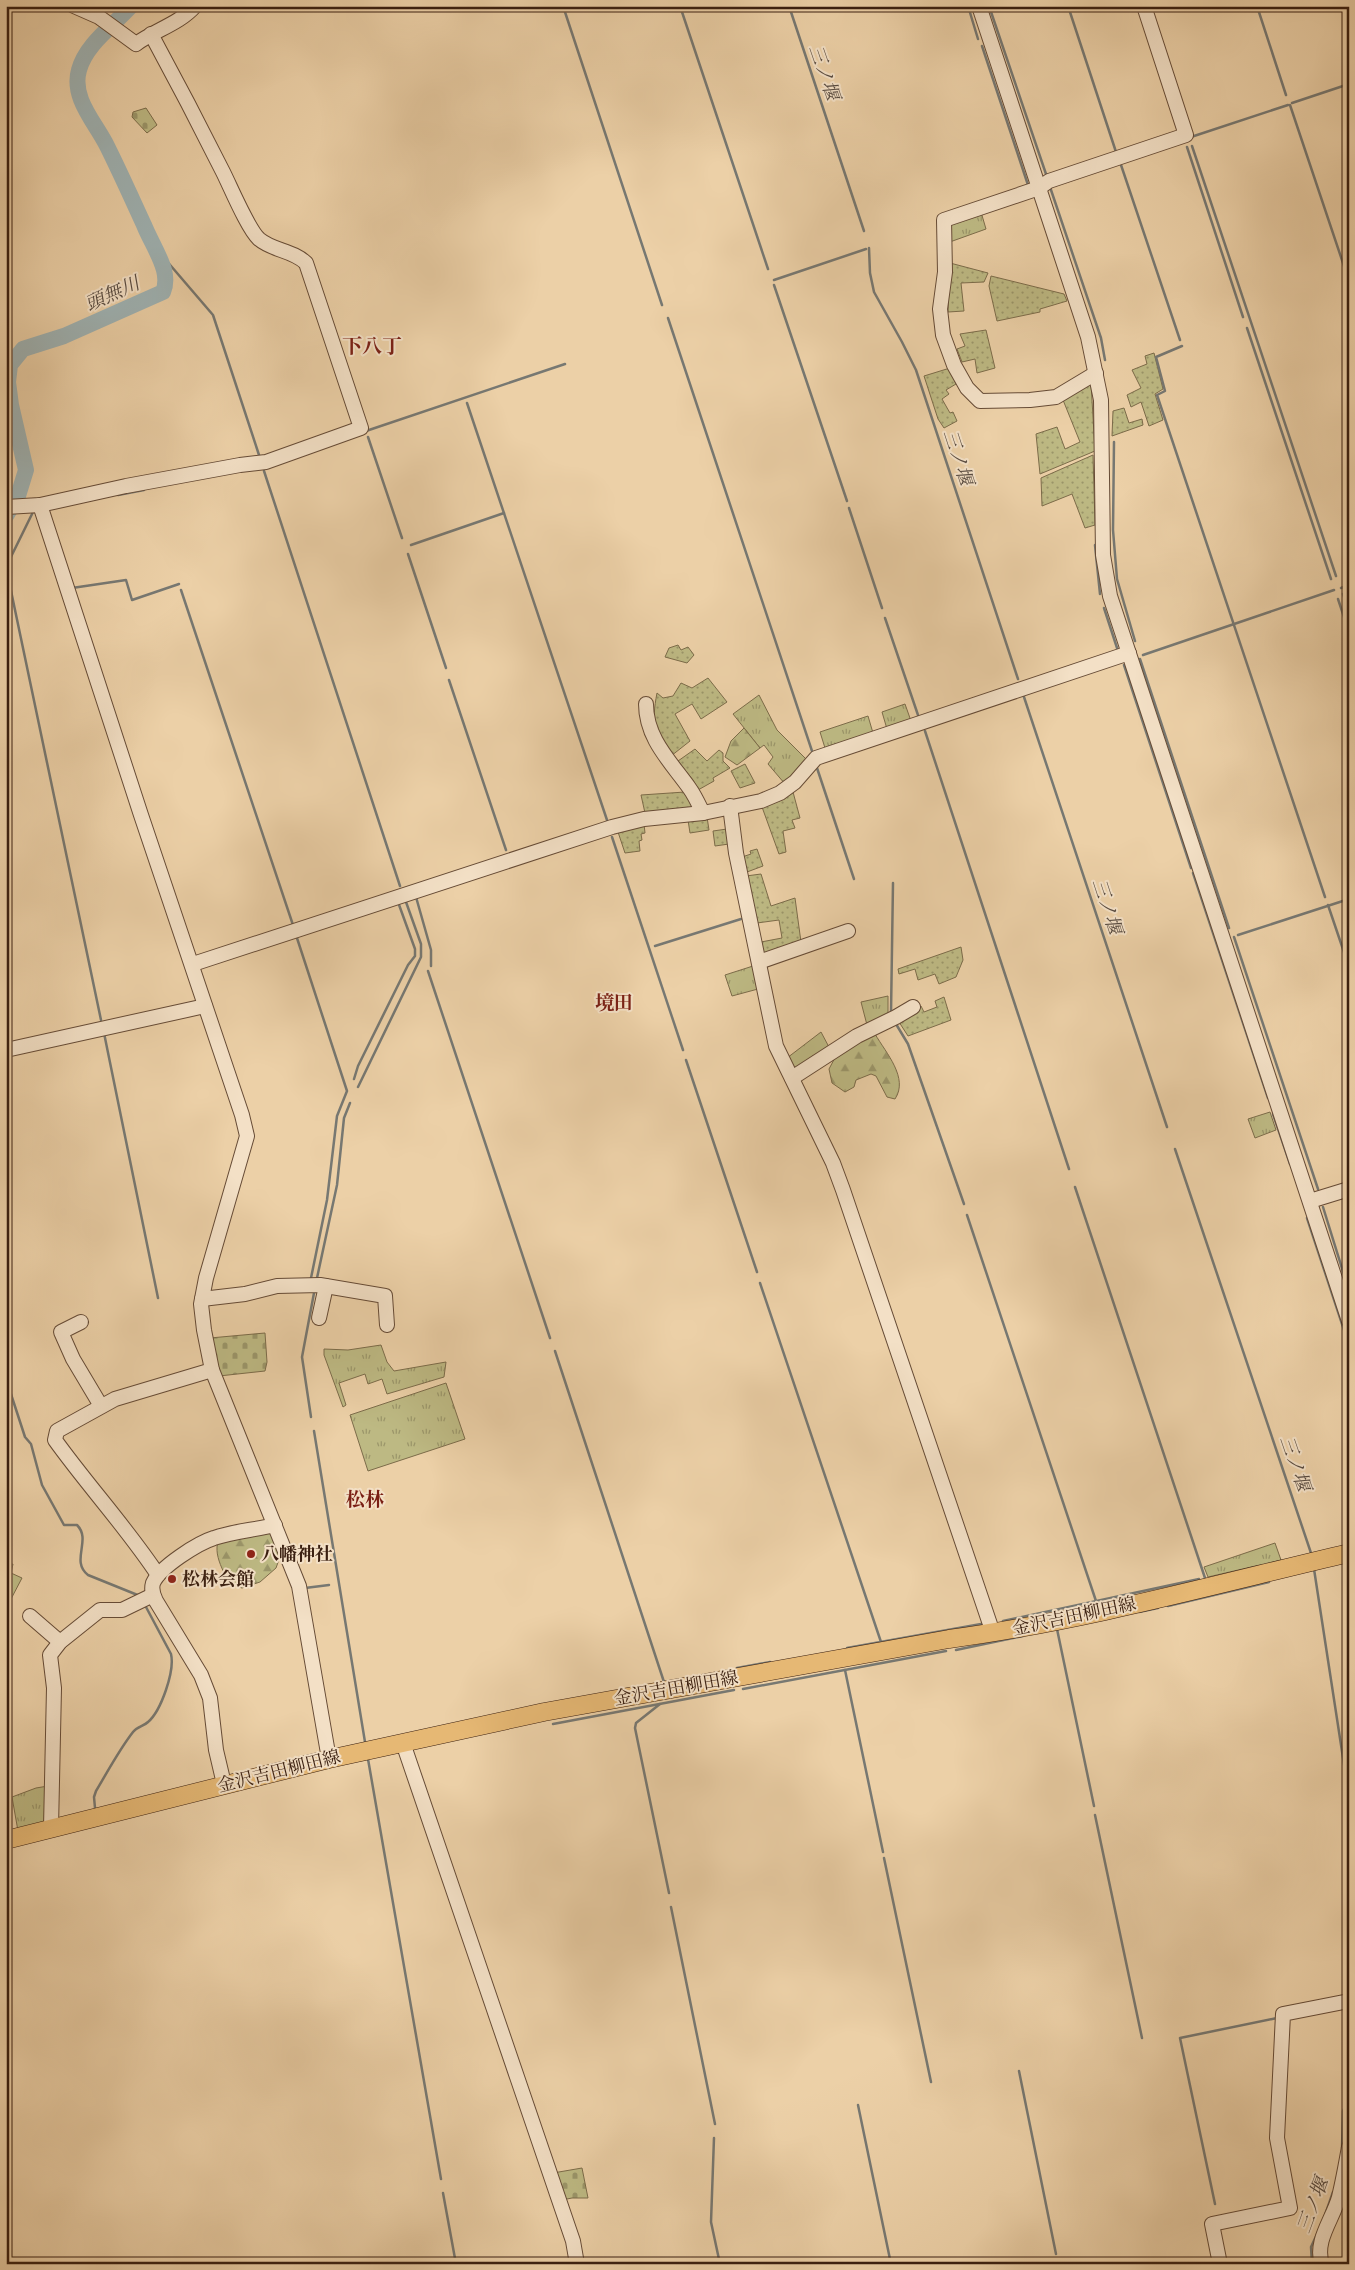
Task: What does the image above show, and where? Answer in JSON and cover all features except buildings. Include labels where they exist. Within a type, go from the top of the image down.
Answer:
[{"type":"main road","name":"金沢吉田柳田線","points":[[6,1840],[329,1759],[544,1712],[693,1684],[993,1633],[1161,1598],[1349,1553]]},
{"type":"street","points":[[74,6],[99,17],[136,44],[183,18],[195,6]]},
{"type":"street","points":[[979,6],[1088,337],[1096,373],[1100,400],[1103,554],[1110,596],[1349,1321]]},
{"type":"street","points":[[1096,373],[1056,397],[1030,400],[980,401],[967,388],[954,365],[943,335],[940,309],[945,272],[944,220],[1039,188],[1049,181],[1186,135],[1144,6]]},
{"type":"street","points":[[6,507],[40,505],[126,486],[266,462],[361,428],[306,263],[299,256],[266,244],[258,238],[237,202],[194,112],[151,34]]},
{"type":"street","points":[[40,505],[141,815],[193,964],[205,1006],[242,1115],[247,1136],[202,1299],[204,1330],[212,1370],[299,1586],[329,1759]]},
{"type":"street","points":[[193,964],[612,827],[644,819],[703,813],[730,806],[754,803],[780,794],[795,782],[816,758],[1128,653]]},
{"type":"street","points":[[646,704],[646,717],[655,739],[670,764],[691,790],[703,813]]},
{"type":"street","points":[[730,806],[736,854],[776,1046],[833,1163],[847,1199],[993,1633]]},
{"type":"street","points":[[760,962],[848,931]]},
{"type":"street","points":[[6,1050],[205,1006]]},
{"type":"street","points":[[792,1078],[850,1040],[913,1006]]},
{"type":"street","points":[[1310,1201],[1349,1189]]},
{"type":"street","points":[[202,1299],[245,1294],[277,1286],[326,1286],[385,1296],[387,1325]]},
{"type":"street","points":[[319,1318],[326,1286]]},
{"type":"street","points":[[81,1322],[61,1332],[73,1359],[101,1406]]},
{"type":"street","points":[[158,1576],[55,1440],[57,1431],[101,1406],[133,1392],[212,1370]]},
{"type":"street","points":[[224,1784],[216,1750],[210,1698],[201,1675],[153,1595],[153,1584],[158,1576],[199,1544],[214,1538],[275,1525]]},
{"type":"street","points":[[51,1828],[54,1688],[50,1655],[60,1642],[100,1610],[122,1610],[153,1595]]},
{"type":"street","points":[[30,1616],[60,1642]]},
{"type":"street","points":[[403,1743],[573,2242],[577,2264]]},
{"type":"street","points":[[1220,2264],[1212,2224],[1290,2208],[1277,2138],[1283,2014],[1349,2001]]},
{"type":"street","points":[[1322,2264],[1320,2257],[1321,2241],[1339,2198],[1349,2147]]},
{"type":"green space","points":[[146,108],[157,125],[147,133],[132,117],[133,112]]},
{"type":"green space","points":[[981,212],[986,229],[947,243],[949,223]]},
{"type":"green space","points":[[950,263],[988,273],[984,282],[961,283],[964,311],[948,312]]},
{"type":"green space","points":[[991,276],[1064,294],[1067,301],[1040,309],[1040,312],[997,321],[989,286]]},
{"type":"green space","points":[[986,330],[995,368],[977,373],[975,359],[962,362],[957,349],[965,346],[960,334]]},
{"type":"green space","points":[[1154,353],[1163,389],[1155,394],[1163,420],[1149,426],[1141,402],[1131,407],[1127,395],[1141,388],[1132,370],[1147,364],[1145,356]]},
{"type":"green space","points":[[950,368],[956,384],[946,390],[949,394],[942,399],[950,413],[953,412],[957,421],[944,428],[938,419],[924,376]]},
{"type":"green space","points":[[1091,383],[1095,451],[1040,474],[1036,434],[1057,427],[1065,449],[1080,442],[1063,400]]},
{"type":"green space","points":[[1124,408],[1129,423],[1142,419],[1143,425],[1112,436],[1113,411]]},
{"type":"green space","points":[[1093,455],[1095,525],[1085,528],[1072,494],[1042,506],[1041,478]]},
{"type":"green space","points":[[678,645],[681,650],[688,647],[694,655],[687,663],[665,657],[669,648]]},
{"type":"green space","points":[[708,678],[727,702],[701,719],[692,704],[675,714],[690,741],[671,756],[661,740],[656,726],[654,712],[657,693],[663,698],[673,696],[681,683],[692,688]]},
{"type":"green space","points":[[759,695],[777,730],[807,760],[785,784],[768,764],[773,757],[764,745],[760,748],[733,714]]},
{"type":"green space","points":[[905,704],[911,721],[887,729],[882,712]]},
{"type":"green space","points":[[868,716],[873,733],[825,748],[820,732]]},
{"type":"green space","points":[[744,728],[760,748],[737,765],[725,757],[731,741]]},
{"type":"green space","points":[[695,749],[707,761],[719,750],[723,753],[723,761],[730,768],[713,778],[714,781],[698,790],[693,780],[678,761]]},
{"type":"green space","points":[[745,764],[755,783],[740,788],[731,771]]},
{"type":"green space","points":[[685,792],[695,809],[645,813],[641,795]]},
{"type":"green space","points":[[793,792],[800,818],[792,820],[795,828],[783,831],[786,852],[779,854],[762,807],[782,800]]},
{"type":"green space","points":[[707,817],[709,830],[690,833],[688,820]]},
{"type":"green space","points":[[644,824],[645,833],[641,834],[642,840],[639,841],[640,851],[625,853],[617,829]]},
{"type":"green space","points":[[727,829],[729,844],[715,846],[713,831]]},
{"type":"green space","points":[[757,849],[763,866],[747,872],[742,857],[751,854],[750,851]]},
{"type":"green space","points":[[761,874],[771,906],[795,898],[801,942],[763,954],[761,942],[782,938],[779,920],[757,923],[746,876]]},
{"type":"green space","points":[[961,947],[963,960],[956,977],[939,984],[935,974],[918,980],[915,969],[899,974],[898,969]]},
{"type":"green space","points":[[753,966],[758,989],[732,996],[725,975]]},
{"type":"green space","points":[[888,996],[888,1017],[867,1025],[861,1002]]},
{"type":"green space","points":[[944,997],[951,1020],[908,1036],[899,1022],[921,1006],[924,1012],[937,1007],[935,1001]]},
{"type":"green space","points":[[821,1032],[830,1049],[795,1073],[787,1058]]},
{"type":"green space","points":[[875,1034],[890,1057],[898,1074],[899,1091],[895,1099],[887,1097],[876,1076],[871,1074],[856,1080],[854,1087],[845,1092],[832,1083],[829,1069],[837,1054]]},
{"type":"green space","points":[[1270,1112],[1276,1130],[1255,1138],[1248,1119]]},
{"type":"green space","points":[[265,1333],[267,1362],[265,1371],[219,1376],[210,1338]]},
{"type":"green space","points":[[381,1345],[387,1362],[394,1371],[446,1362],[444,1377],[387,1394],[382,1379],[368,1384],[365,1374],[339,1383],[346,1405],[343,1407],[324,1355],[324,1349],[348,1350]]},
{"type":"green space","points":[[446,1383],[465,1439],[368,1471],[350,1415]]},
{"type":"green space","points":[[241,1525],[277,1534],[281,1554],[276,1568],[260,1582],[242,1588],[230,1584],[220,1565],[217,1550],[217,1544],[225,1531]]},
{"type":"green space","points":[[1275,1543],[1281,1560],[1208,1577],[1204,1567]]},
{"type":"green space","points":[[13,1564],[11,1573],[22,1578],[11,1599],[6,1598],[6,1565]]},
{"type":"green space","points":[[48,1786],[48,1823],[18,1831],[12,1797],[36,1788]]},
{"type":"green space","points":[[582,2168],[588,2198],[562,2200],[553,2173]]},
{"type":"waterway","name":"頭無川","points":[[6,516],[18,496],[26,470],[11,405],[8,382],[10,365],[23,349],[64,336],[163,292],[165,287],[165,273],[160,259],[107,146],[81,100],[78,90],[79,70],[88,52],[131,6]]},
{"type":"waterway","points":[[563,6],[662,305]]},
{"type":"waterway","points":[[680,6],[768,269]]},
{"type":"waterway","name":"三ノ堰","points":[[789,6],[864,231]]},
{"type":"waterway","points":[[968,6],[978,39]]},
{"type":"waterway","points":[[989,6],[1046,174]]},
{"type":"waterway","points":[[1068,6],[1116,152]]},
{"type":"waterway","points":[[1257,6],[1286,95]]},
{"type":"waterway","points":[[982,46],[1028,185]]},
{"type":"waterway","points":[[1292,103],[1349,84]]},
{"type":"waterway","points":[[1191,137],[1288,105]]},
{"type":"waterway","points":[[1290,105],[1349,281]]},
{"type":"waterway","points":[[1192,146],[1336,576]]},
{"type":"waterway","points":[[1187,147],[1243,317]]},
{"type":"waterway","points":[[1120,162],[1180,340]]},
{"type":"waterway","points":[[1050,187],[1101,338],[1105,360]]},
{"type":"waterway","name":"三ノ堰","points":[[869,248],[870,273],[874,292],[916,370],[1018,679]]},
{"type":"waterway","points":[[774,280],[866,249]]},
{"type":"waterway","points":[[157,255],[165,259],[213,315],[259,455]]},
{"type":"waterway","points":[[774,285],[847,501]]},
{"type":"waterway","points":[[668,318],[813,754]]},
{"type":"waterway","points":[[1247,328],[1331,579]]},
{"type":"waterway","points":[[1182,346],[1156,357],[1165,391],[1157,395],[1325,897]]},
{"type":"waterway","points":[[366,431],[565,364]]},
{"type":"waterway","points":[[467,403],[608,823]]},
{"type":"waterway","points":[[368,437],[402,538]]},
{"type":"waterway","points":[[1114,442],[1113,530],[1117,579],[1135,641]]},
{"type":"waterway","points":[[264,471],[400,886]]},
{"type":"waterway","points":[[118,495],[144,490]]},
{"type":"waterway","points":[[849,508],[882,608]]},
{"type":"waterway","points":[[33,512],[6,567],[101,1020]]},
{"type":"waterway","points":[[411,545],[504,513]]},
{"type":"waterway","points":[[1095,545],[1100,594]]},
{"type":"waterway","points":[[408,554],[446,668]]},
{"type":"waterway","points":[[72,588],[126,580],[132,600],[179,584]]},
{"type":"waterway","points":[[1341,588],[1349,585]]},
{"type":"waterway","points":[[181,590],[293,925]]},
{"type":"waterway","points":[[1143,655],[1334,590]]},
{"type":"waterway","points":[[1343,594],[1349,612]]},
{"type":"waterway","points":[[1338,599],[1349,632]]},
{"type":"waterway","points":[[1104,608],[1118,651]]},
{"type":"waterway","points":[[885,618],[919,718]]},
{"type":"waterway","points":[[1140,659],[1229,928]]},
{"type":"waterway","points":[[1124,665],[1191,868]]},
{"type":"waterway","points":[[449,680],[506,850]]},
{"type":"waterway","name":"三ノ堰","points":[[1023,694],[1167,1127]]},
{"type":"waterway","points":[[925,731],[1069,1169]]},
{"type":"waterway","points":[[817,768],[854,879]]},
{"type":"waterway","points":[[612,837],[683,1050]]},
{"type":"waterway","points":[[1193,873],[1268,1098]]},
{"type":"waterway","points":[[891,1013],[893,883]]},
{"type":"waterway","points":[[416,897],[431,950],[431,966]]},
{"type":"waterway","points":[[1238,935],[1349,899]]},
{"type":"waterway","points":[[354,1079],[358,1066],[408,965],[415,956],[415,949],[398,902]]},
{"type":"waterway","points":[[358,1087],[421,957],[421,944],[406,902]]},
{"type":"waterway","points":[[1328,905],[1349,967]]},
{"type":"waterway","points":[[655,946],[741,919]]},
{"type":"waterway","points":[[296,935],[347,1091],[337,1116],[327,1200],[311,1278]]},
{"type":"waterway","points":[[1234,937],[1318,1189]]},
{"type":"waterway","points":[[428,971],[550,1338]]},
{"type":"waterway","points":[[896,1024],[908,1044],[964,1204]]},
{"type":"waterway","points":[[104,1033],[158,1298]]},
{"type":"waterway","points":[[686,1060],[757,1272]]},
{"type":"waterway","points":[[317,1278],[337,1185],[344,1118],[350,1103]]},
{"type":"waterway","points":[[1273,1114],[1290,1164]]},
{"type":"waterway","name":"三ノ堰","points":[[1175,1149],[1312,1556]]},
{"type":"waterway","points":[[1075,1187],[1205,1578]]},
{"type":"waterway","points":[[1323,1207],[1349,1291]]},
{"type":"waterway","points":[[967,1215],[1096,1601]]},
{"type":"waterway","points":[[1307,1218],[1344,1330]]},
{"type":"waterway","points":[[760,1283],[881,1642]]},
{"type":"waterway","points":[[311,1417],[302,1357],[314,1293]]},
{"type":"waterway","points":[[1347,1339],[1349,1343]]},
{"type":"waterway","points":[[555,1351],[664,1682]]},
{"type":"waterway","points":[[8,1385],[25,1437],[31,1444],[42,1485],[64,1525],[77,1525],[81,1531],[83,1537],[81,1557],[83,1569],[88,1575],[140,1596]]},
{"type":"waterway","points":[[314,1431],[365,1742]]},
{"type":"waterway","name":"三ノ堰","points":[[1314,1569],[1349,1797]]},
{"type":"waterway","points":[[1003,1621],[1199,1579]]},
{"type":"waterway","points":[[1168,1606],[1269,1582]]},
{"type":"waterway","points":[[305,1588],[329,1585]]},
{"type":"waterway","points":[[95,1808],[94,1797],[96,1791],[118,1753],[133,1732],[153,1717],[162,1700],[169,1680],[172,1661],[171,1654],[146,1607]]},
{"type":"waterway","points":[[1139,1612],[1158,1608]]},
{"type":"waterway","points":[[847,1648],[981,1624]]},
{"type":"waterway","points":[[1057,1629],[1094,1806]]},
{"type":"waterway","points":[[956,1650],[1023,1636]]},
{"type":"waterway","points":[[743,1689],[946,1651]]},
{"type":"waterway","points":[[737,1668],[770,1662]]},
{"type":"waterway","points":[[845,1670],[883,1852]]},
{"type":"waterway","points":[[553,1724],[734,1690]]},
{"type":"waterway","points":[[660,1704],[636,1723],[635,1728],[669,1893]]},
{"type":"waterway","points":[[368,1759],[441,2179]]},
{"type":"waterway","points":[[1095,1815],[1142,2038]]},
{"type":"waterway","points":[[884,1858],[931,2082]]},
{"type":"waterway","points":[[671,1907],[715,2124]]},
{"type":"waterway","points":[[1215,2204],[1180,2038],[1277,2018]]},
{"type":"waterway","points":[[1019,2071],[1056,2254]]},
{"type":"waterway","name":"三ノ堰","points":[[1342,2148],[1343,2111],[1349,2098]]},
{"type":"waterway","points":[[858,2105],[891,2264]]},
{"type":"waterway","points":[[714,2138],[711,2222],[720,2264]]},
{"type":"waterway","name":"三ノ堰","points":[[1325,2215],[1333,2192]]},
{"type":"waterway","points":[[443,2193],[456,2264]]},
{"type":"waterway","name":"三ノ堰","points":[[1312,2264],[1311,2247],[1318,2232]]},
{"type":"waterway","points":[[1058,2260],[1059,2264]]},
{"type":"place","name":"八幡神社","points":[[251,1554]]},
{"type":"place","name":"松林会館","points":[[172,1579]]},
{"type":"district","name":"下八丁","points":[[372,346]]},
{"type":"district","name":"境田","points":[[614,1002]]},
{"type":"district","name":"松林","points":[[365,1499]]}]
